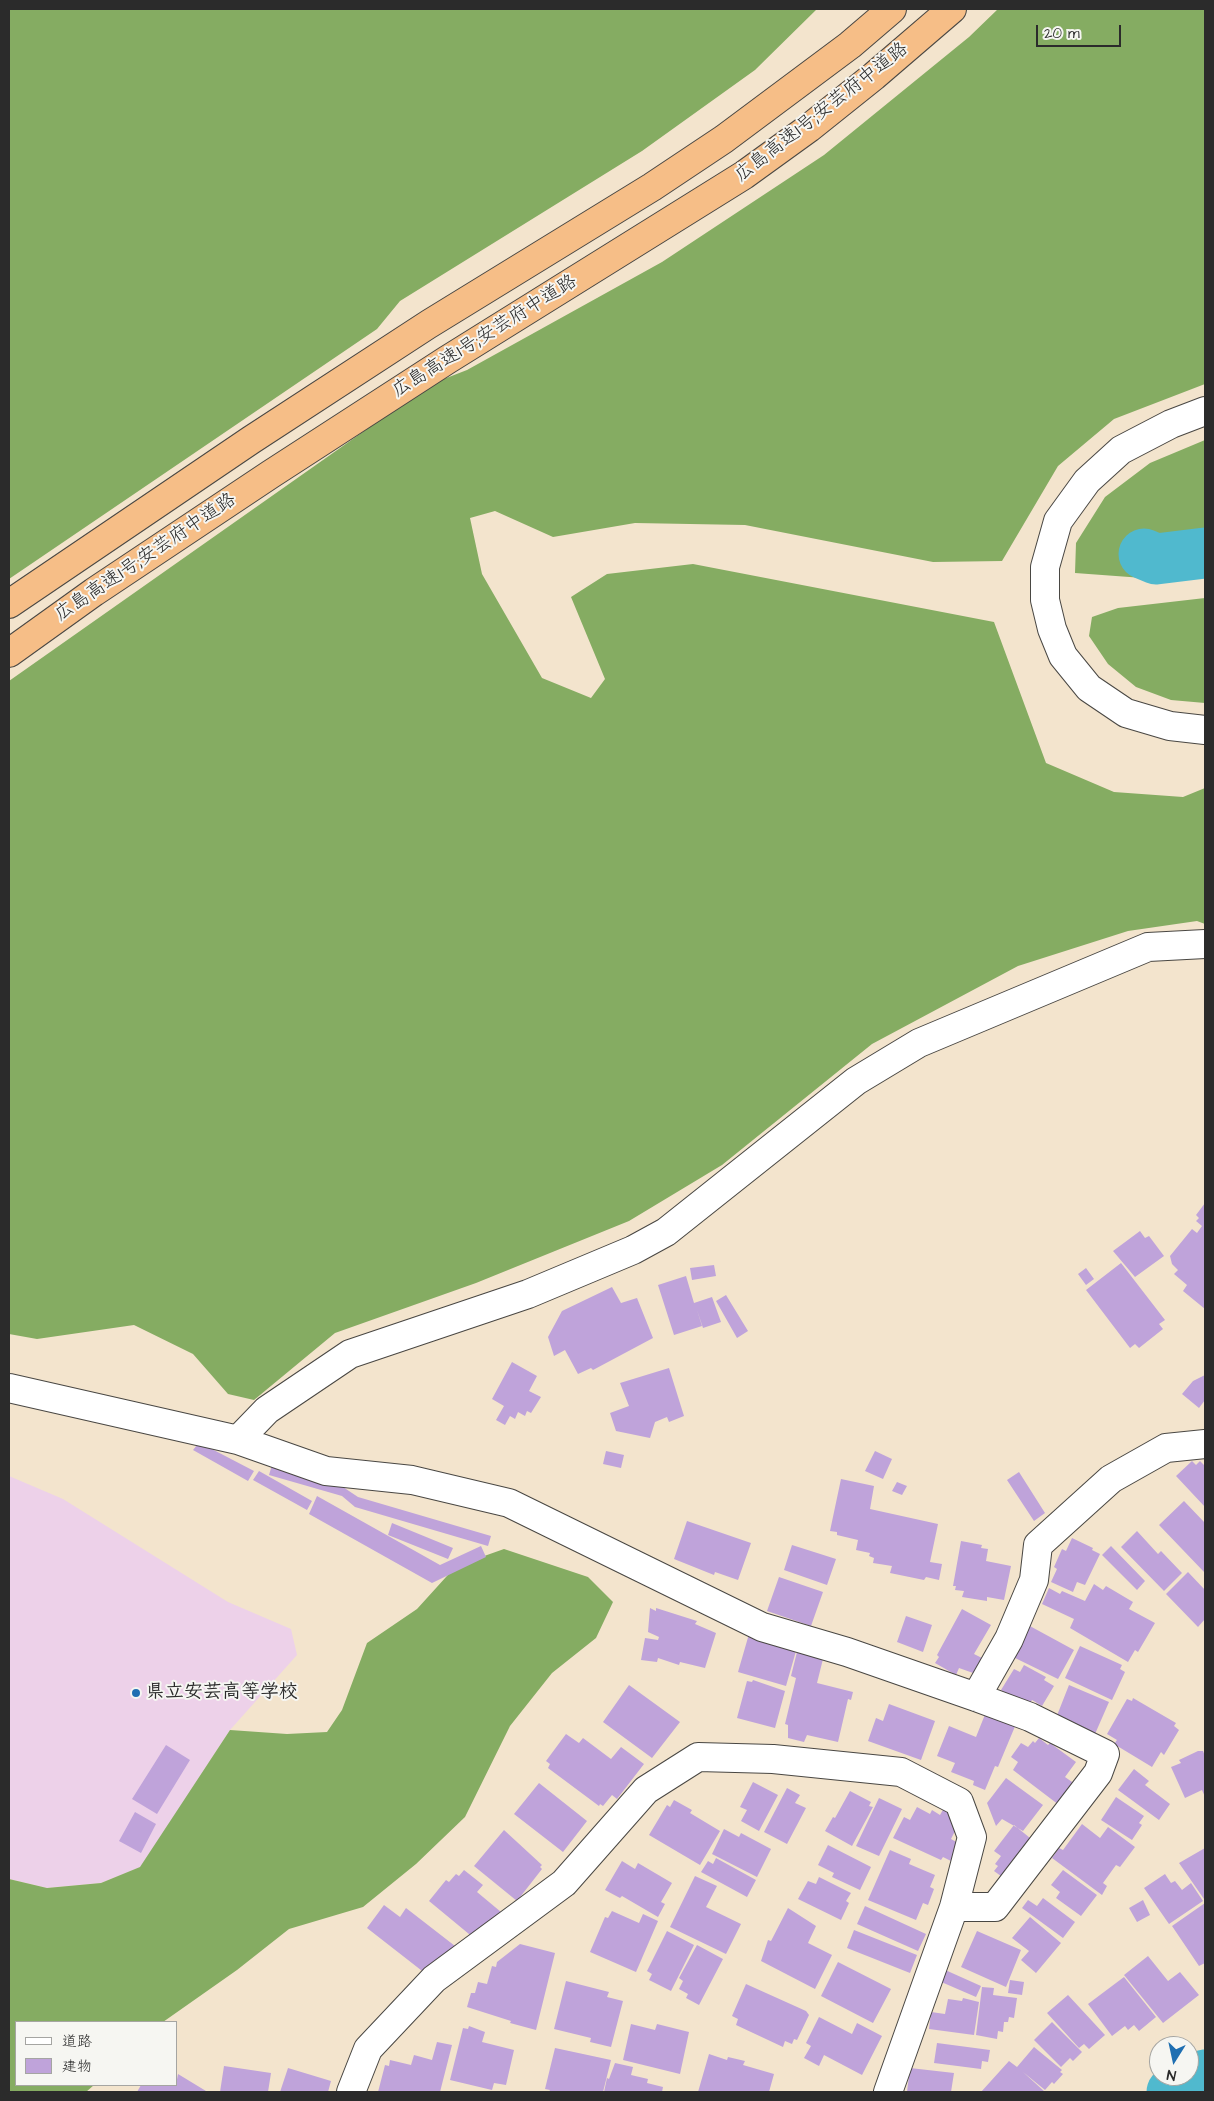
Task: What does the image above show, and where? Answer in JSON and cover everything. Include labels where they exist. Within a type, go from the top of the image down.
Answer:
[{"type":"highway","name":"広島高速1号;安芸府中道路","points":[[9,604],[251,440],[429,324],[652,187],[724,139],[850,45],[892,9]]},
{"type":"highway","name":"広島高速1号;安芸府中道路","points":[[9,653],[94,592],[447,360],[744,175],[809,128],[874,76],[952,9]]},
{"type":"street","points":[[1205,411],[1171,424],[1121,450],[1087,481],[1058,521],[1045,567],[1045,600],[1052,630],[1063,656],[1089,688],[1126,713],[1170,726],[1205,730]]},
{"type":"street","points":[[238,1440],[267,1410],[350,1354],[528,1294],[633,1250],[666,1232],[856,1081],[919,1043],[1148,947],[1205,944]]},
{"type":"street","points":[[9,1388],[238,1440],[326,1471],[412,1480],[509,1503],[762,1627],[847,1652],[976,1697],[1030,1718],[1104,1754],[1098,1772],[1027,1868],[995,1907],[954,1907]]},
{"type":"street","points":[[976,1697],[1010,1639],[1034,1580],[1038,1545],[1111,1479],[1166,1448],[1205,1444]]},
{"type":"street","points":[[351,2092],[368,2049],[434,1979],[564,1883],[646,1790],[698,1757],[772,1759],[901,1772],[959,1802],[972,1837],[954,1907],[888,2092]]},
{"type":"shaded area","name":"県立安芸高等学校","points":[[9,1476],[63,1499],[228,1602],[291,1629],[297,1655],[230,1730],[141,1867],[101,1883],[47,1888],[9,1879]]},
{"type":"green space","points":[[9,9],[817,9],[755,70],[642,151],[400,301],[377,329],[9,579]]},
{"type":"green space","points":[[998,9],[1205,9],[1205,384],[1114,419],[1058,466],[1002,561],[933,562],[745,525],[635,523],[553,537],[495,511],[470,518],[482,574],[542,678],[591,698],[605,679],[571,597],[607,574],[693,564],[994,622],[1046,763],[1114,792],[1183,797],[1205,788],[1205,924],[1197,921],[1128,931],[1018,966],[872,1044],[722,1165],[629,1221],[476,1283],[335,1333],[254,1400],[228,1394],[193,1354],[134,1325],[37,1339],[9,1334],[9,681],[431,384],[467,370],[662,262],[824,155],[969,37]]},
{"type":"green space","points":[[1205,440],[1205,569],[1143,578],[1075,573],[1076,543],[1105,497],[1150,463]]},
{"type":"green space","points":[[1205,598],[1205,703],[1171,700],[1136,687],[1108,664],[1089,636],[1092,617],[1118,608]]},
{"type":"green space","points":[[504,1549],[588,1577],[613,1602],[596,1638],[552,1673],[510,1726],[465,1817],[416,1864],[363,1907],[289,1929],[237,1970],[164,2021],[15,2021],[15,2086],[93,2086],[86,2092],[9,2092],[9,1879],[47,1888],[101,1883],[140,1867],[230,1730],[287,1734],[327,1732],[342,1710],[367,1643],[417,1609],[456,1566]]},
{"type":"building","points":[[1205,1203],[1205,1309],[1183,1291],[1187,1285],[1174,1274],[1178,1270],[1172,1264],[1170,1256],[1192,1229],[1197,1233],[1202,1226],[1196,1221],[1199,1218],[1196,1215]]},
{"type":"building","points":[[1140,1231],[1145,1238],[1149,1236],[1164,1256],[1135,1277],[1113,1251]]},
{"type":"building","points":[[1121,1263],[1165,1320],[1159,1324],[1163,1329],[1139,1348],[1135,1344],[1130,1348],[1086,1290]]},
{"type":"building","points":[[714,1265],[716,1276],[692,1280],[690,1268]]},
{"type":"building","points":[[1086,1268],[1094,1279],[1086,1285],[1078,1274]]},
{"type":"building","points":[[686,1276],[694,1303],[712,1297],[721,1322],[703,1328],[697,1310],[702,1326],[674,1335],[658,1285]]},
{"type":"building","points":[[612,1287],[621,1303],[637,1298],[653,1338],[593,1370],[591,1368],[578,1374],[565,1350],[554,1356],[548,1337],[562,1311]]},
{"type":"building","points":[[726,1295],[748,1331],[737,1338],[716,1301]]},
{"type":"building","points":[[512,1362],[537,1376],[529,1391],[541,1397],[531,1413],[527,1411],[525,1416],[518,1412],[515,1419],[510,1416],[505,1425],[496,1420],[504,1406],[492,1399]]},
{"type":"building","points":[[669,1368],[684,1416],[669,1422],[667,1417],[655,1422],[650,1438],[616,1431],[610,1413],[629,1406],[620,1383]]},
{"type":"building","points":[[1205,1375],[1205,1400],[1199,1408],[1182,1394],[1193,1381]]},
{"type":"building","points":[[197,1445],[206,1446],[254,1471],[248,1481],[193,1450]]},
{"type":"building","points":[[606,1451],[624,1455],[621,1468],[603,1464]]},
{"type":"building","points":[[875,1451],[892,1459],[883,1479],[865,1471]]},
{"type":"building","points":[[1192,1461],[1196,1465],[1200,1461],[1205,1466],[1205,1507],[1176,1476]]},
{"type":"building","points":[[272,1465],[343,1487],[358,1497],[491,1536],[488,1546],[355,1507],[342,1496],[269,1475]]},
{"type":"building","points":[[259,1471],[312,1501],[307,1510],[253,1480]]},
{"type":"building","points":[[1019,1472],[1045,1513],[1034,1521],[1007,1480]]},
{"type":"building","points":[[841,1479],[874,1486],[870,1509],[938,1524],[930,1562],[942,1564],[939,1580],[926,1577],[924,1580],[890,1573],[892,1566],[873,1563],[874,1558],[869,1556],[870,1553],[856,1550],[858,1540],[837,1535],[837,1532],[830,1531]]},
{"type":"building","points":[[897,1482],[907,1486],[902,1495],[892,1491]]},
{"type":"building","points":[[317,1496],[440,1565],[481,1546],[486,1557],[432,1583],[309,1514]]},
{"type":"building","points":[[1184,1501],[1205,1523],[1205,1573],[1159,1525]]},
{"type":"building","points":[[687,1521],[751,1543],[738,1580],[715,1572],[714,1575],[674,1559]]},
{"type":"building","points":[[392,1523],[453,1548],[448,1559],[388,1535]]},
{"type":"building","points":[[1137,1531],[1158,1554],[1161,1551],[1182,1573],[1164,1591],[1121,1547]]},
{"type":"building","points":[[1072,1538],[1093,1548],[1092,1550],[1100,1554],[1085,1585],[1077,1582],[1073,1592],[1051,1582],[1057,1569],[1054,1567],[1062,1549],[1066,1551]]},
{"type":"building","points":[[961,1541],[982,1545],[981,1548],[988,1549],[986,1561],[1011,1566],[1004,1600],[987,1597],[987,1601],[962,1597],[964,1591],[955,1590],[956,1586],[953,1586]]},
{"type":"building","points":[[792,1545],[836,1559],[827,1585],[784,1570]]},
{"type":"building","points":[[1111,1546],[1145,1581],[1137,1590],[1102,1555]]},
{"type":"building","points":[[1188,1572],[1205,1590],[1205,1619],[1198,1627],[1166,1594]]},
{"type":"building","points":[[779,1577],[823,1592],[811,1626],[767,1611]]},
{"type":"building","points":[[1094,1584],[1103,1590],[1106,1586],[1133,1602],[1129,1609],[1155,1623],[1138,1652],[1135,1650],[1128,1662],[1070,1628],[1074,1619],[1042,1604],[1049,1588],[1060,1594],[1062,1591],[1085,1601]]},
{"type":"building","points":[[650,1608],[656,1611],[656,1608],[697,1621],[695,1624],[716,1633],[705,1668],[680,1662],[679,1665],[658,1658],[657,1662],[641,1660],[645,1638],[658,1640],[659,1637],[648,1632]]},
{"type":"building","points":[[962,1609],[991,1625],[974,1654],[984,1659],[976,1674],[959,1668],[956,1675],[935,1663],[939,1657],[937,1655]]},
{"type":"building","points":[[906,1616],[932,1625],[923,1652],[897,1642]]},
{"type":"building","points":[[1028,1625],[1074,1650],[1058,1679],[1013,1657]]},
{"type":"building","points":[[749,1634],[798,1644],[786,1686],[738,1672]]},
{"type":"building","points":[[1080,1646],[1122,1665],[1120,1669],[1125,1672],[1112,1700],[1065,1678]]},
{"type":"building","points":[[798,1648],[824,1655],[817,1683],[853,1692],[851,1700],[848,1699],[838,1742],[807,1735],[804,1742],[788,1738],[788,1725],[785,1724],[796,1678],[791,1676]]},
{"type":"building","points":[[1024,1665],[1046,1677],[1044,1680],[1054,1686],[1042,1706],[1032,1700],[1028,1706],[1001,1690],[1014,1669],[1020,1672]]},
{"type":"building","points":[[753,1680],[785,1691],[775,1728],[737,1718],[747,1681],[752,1682]]},
{"type":"building","points":[[629,1685],[680,1722],[652,1758],[603,1722]]},
{"type":"building","points":[[1069,1685],[1109,1702],[1095,1734],[1056,1718]]},
{"type":"building","points":[[1133,1698],[1176,1723],[1174,1726],[1179,1730],[1164,1755],[1161,1752],[1152,1767],[1114,1744],[1117,1740],[1107,1734],[1127,1699],[1132,1701]]},
{"type":"building","points":[[889,1704],[935,1721],[921,1760],[868,1741],[876,1718],[883,1721]]},
{"type":"building","points":[[986,1712],[1016,1724],[998,1767],[995,1766],[985,1790],[973,1785],[974,1781],[951,1772],[955,1763],[937,1756],[949,1726],[976,1737]]},
{"type":"building","points":[[566,1734],[579,1743],[583,1738],[611,1759],[621,1747],[644,1764],[617,1799],[612,1795],[603,1806],[600,1804],[599,1806],[548,1768],[550,1764],[546,1761]]},
{"type":"building","points":[[1039,1738],[1048,1745],[1050,1743],[1076,1762],[1065,1777],[1075,1784],[1059,1805],[1013,1770],[1018,1762],[1011,1757],[1021,1743],[1028,1747]]},
{"type":"building","points":[[166,1745],[190,1760],[157,1814],[132,1799]]},
{"type":"building","points":[[1198,1751],[1203,1751],[1205,1756],[1205,1797],[1202,1790],[1185,1798],[1171,1767],[1181,1763],[1179,1760]]},
{"type":"building","points":[[1134,1769],[1149,1781],[1145,1785],[1170,1804],[1159,1820],[1118,1790]]},
{"type":"building","points":[[1006,1778],[1043,1805],[1023,1831],[1002,1819],[996,1826],[987,1803]]},
{"type":"building","points":[[753,1782],[778,1795],[759,1831],[741,1821],[747,1810],[740,1807]]},
{"type":"building","points":[[539,1783],[587,1821],[563,1852],[514,1814]]},
{"type":"building","points":[[787,1788],[800,1795],[795,1803],[806,1808],[787,1844],[764,1832]]},
{"type":"building","points":[[850,1791],[871,1802],[869,1806],[873,1807],[852,1846],[825,1831],[833,1817],[835,1818]]},
{"type":"building","points":[[1116,1797],[1144,1816],[1139,1823],[1142,1825],[1132,1840],[1101,1820]]},
{"type":"building","points":[[879,1798],[902,1809],[879,1856],[856,1846]]},
{"type":"building","points":[[674,1800],[692,1810],[690,1813],[720,1831],[700,1865],[649,1835],[667,1805],[670,1807]]},
{"type":"building","points":[[917,1807],[930,1814],[932,1810],[940,1815],[944,1808],[960,1821],[951,1839],[960,1844],[951,1861],[943,1857],[941,1860],[893,1838],[904,1817],[910,1820]]},
{"type":"building","points":[[135,1812],[156,1824],[141,1853],[119,1841]]},
{"type":"building","points":[[1082,1824],[1100,1838],[1108,1827],[1135,1847],[1120,1867],[1116,1865],[1103,1883],[1107,1886],[1102,1895],[1052,1858],[1059,1848],[1063,1850]]},
{"type":"building","points":[[1014,1825],[1035,1842],[1005,1879],[994,1871],[998,1866],[995,1864],[1001,1856],[994,1851]]},
{"type":"building","points":[[724,1829],[739,1837],[741,1833],[771,1849],[757,1877],[712,1854]]},
{"type":"building","points":[[504,1830],[542,1865],[540,1867],[542,1869],[517,1901],[474,1866]]},
{"type":"building","points":[[828,1845],[871,1867],[860,1890],[832,1877],[834,1873],[818,1865]]},
{"type":"building","points":[[1205,1848],[1205,1898],[1204,1899],[1179,1863]]},
{"type":"building","points":[[890,1850],[911,1859],[909,1864],[935,1875],[930,1887],[934,1889],[928,1905],[923,1903],[916,1920],[868,1900]]},
{"type":"building","points":[[716,1858],[756,1880],[747,1897],[701,1872],[708,1861],[713,1864]]},
{"type":"building","points":[[622,1861],[635,1869],[638,1863],[672,1883],[661,1902],[665,1904],[658,1917],[622,1896],[620,1898],[605,1890]]},
{"type":"building","points":[[464,1870],[483,1885],[477,1892],[501,1912],[475,1939],[429,1901],[446,1880],[449,1882],[456,1874],[459,1876]]},
{"type":"building","points":[[1063,1870],[1097,1895],[1081,1916],[1056,1898],[1060,1892],[1051,1885]]},
{"type":"building","points":[[1165,1874],[1171,1883],[1175,1881],[1182,1890],[1191,1883],[1203,1901],[1169,1924],[1144,1888]]},
{"type":"building","points":[[695,1876],[717,1886],[706,1907],[741,1924],[726,1954],[670,1927]]},
{"type":"building","points":[[819,1877],[851,1893],[846,1901],[849,1903],[841,1920],[798,1899],[808,1881],[816,1884]]},
{"type":"building","points":[[1043,1898],[1075,1922],[1063,1938],[1022,1908],[1028,1900],[1037,1906]]},
{"type":"building","points":[[1143,1900],[1150,1915],[1137,1922],[1129,1908]]},
{"type":"building","points":[[1205,1903],[1205,1963],[1199,1966],[1172,1926]]},
{"type":"building","points":[[384,1905],[400,1917],[406,1908],[455,1946],[433,1974],[426,1974],[367,1928]]},
{"type":"building","points":[[865,1906],[926,1934],[918,1951],[857,1924]]},
{"type":"building","points":[[788,1908],[816,1926],[808,1943],[832,1955],[815,1989],[761,1961],[768,1940],[771,1941]]},
{"type":"building","points":[[612,1911],[639,1923],[643,1914],[658,1921],[636,1972],[590,1952],[605,1917],[608,1918]]},
{"type":"building","points":[[1030,1917],[1061,1943],[1036,1973],[1021,1960],[1029,1951],[1012,1938]]},
{"type":"building","points":[[854,1930],[917,1955],[910,1973],[847,1948]]},
{"type":"building","points":[[667,1931],[694,1945],[671,1991],[649,1980],[652,1974],[647,1971]]},
{"type":"building","points":[[977,1931],[1021,1950],[1006,1987],[961,1967]]},
{"type":"building","points":[[520,1944],[555,1953],[536,2030],[510,2023],[511,2021],[467,2007],[471,1993],[475,1993],[478,1982],[487,1984],[492,1966],[496,1967],[497,1962]]},
{"type":"building","points":[[697,1945],[723,1959],[699,2005],[686,1998],[688,1994],[679,1989],[683,1981],[679,1978]]},
{"type":"building","points":[[1148,1956],[1168,1981],[1180,1972],[1199,1995],[1163,2023],[1124,1975]]},
{"type":"building","points":[[838,1962],[891,1989],[873,2023],[821,1996]]},
{"type":"building","points":[[943,1969],[981,1986],[976,1997],[939,1981]]},
{"type":"building","points":[[1124,1977],[1156,2017],[1139,2031],[1134,2025],[1128,2030],[1125,2026],[1112,2036],[1088,2004]]},
{"type":"building","points":[[1010,1980],[1024,1982],[1022,1995],[1008,1993]]},
{"type":"building","points":[[566,1981],[609,1992],[607,1997],[623,2001],[611,2047],[590,2042],[591,2038],[554,2029]]},
{"type":"building","points":[[746,1984],[806,2011],[809,2015],[797,2040],[794,2039],[792,2044],[785,2041],[783,2047],[736,2025],[738,2019],[732,2016]]},
{"type":"building","points":[[982,1987],[994,1988],[993,1995],[1017,1998],[1014,2018],[1009,2017],[1008,2022],[1004,2022],[1003,2032],[998,2031],[997,2039],[976,2035]]},
{"type":"building","points":[[1068,1995],[1105,2035],[1089,2049],[1084,2044],[1079,2048],[1047,2013]]},
{"type":"building","points":[[963,1998],[979,2002],[974,2035],[929,2029],[931,2012],[945,2014],[948,1999],[962,2001]]},
{"type":"building","points":[[819,2017],[852,2034],[857,2023],[882,2036],[862,2075],[824,2055],[819,2066],[804,2058],[811,2046],[806,2043]]},
{"type":"building","points":[[1052,2022],[1082,2052],[1073,2061],[1070,2058],[1061,2067],[1034,2040]]},
{"type":"building","points":[[631,2024],[655,2030],[657,2024],[689,2032],[680,2074],[623,2060]]},
{"type":"building","points":[[469,2026],[485,2032],[482,2042],[514,2050],[506,2085],[494,2083],[492,2090],[450,2080],[463,2028],[468,2029]]},
{"type":"building","points":[[437,2042],[452,2045],[440,2092],[378,2092],[385,2065],[389,2066],[390,2060],[411,2065],[414,2055],[432,2060]]},
{"type":"building","points":[[937,2043],[990,2050],[988,2062],[982,2061],[981,2069],[934,2063]]},
{"type":"building","points":[[1034,2047],[1062,2070],[1060,2072],[1063,2074],[1045,2090],[1023,2072],[1045,2092],[981,2092],[1009,2061],[1017,2067]]},
{"type":"building","points":[[555,2048],[611,2060],[603,2092],[549,2092],[550,2090],[545,2089]]},
{"type":"building","points":[[709,2054],[727,2060],[728,2057],[745,2061],[743,2065],[774,2074],[769,2092],[698,2092]]},
{"type":"building","points":[[615,2063],[633,2067],[631,2075],[648,2079],[647,2083],[663,2087],[662,2092],[604,2092],[607,2078],[609,2079]]},
{"type":"building","points":[[224,2066],[271,2073],[268,2092],[220,2092]]},
{"type":"building","points":[[288,2068],[331,2081],[328,2092],[280,2092]]},
{"type":"building","points":[[910,2068],[954,2073],[951,2092],[907,2092]]},
{"type":"building","points":[[178,2074],[206,2091],[205,2092],[137,2092],[140,2086],[178,2086]]},
{"type":"waterway","points":[[1144,554],[1156,559],[1205,553]]},
{"type":"waterway","points":[[1172,2092],[1205,2075]]},
{"type":"place","name":"県立安芸高等学校","points":[[136,1693]]}]
